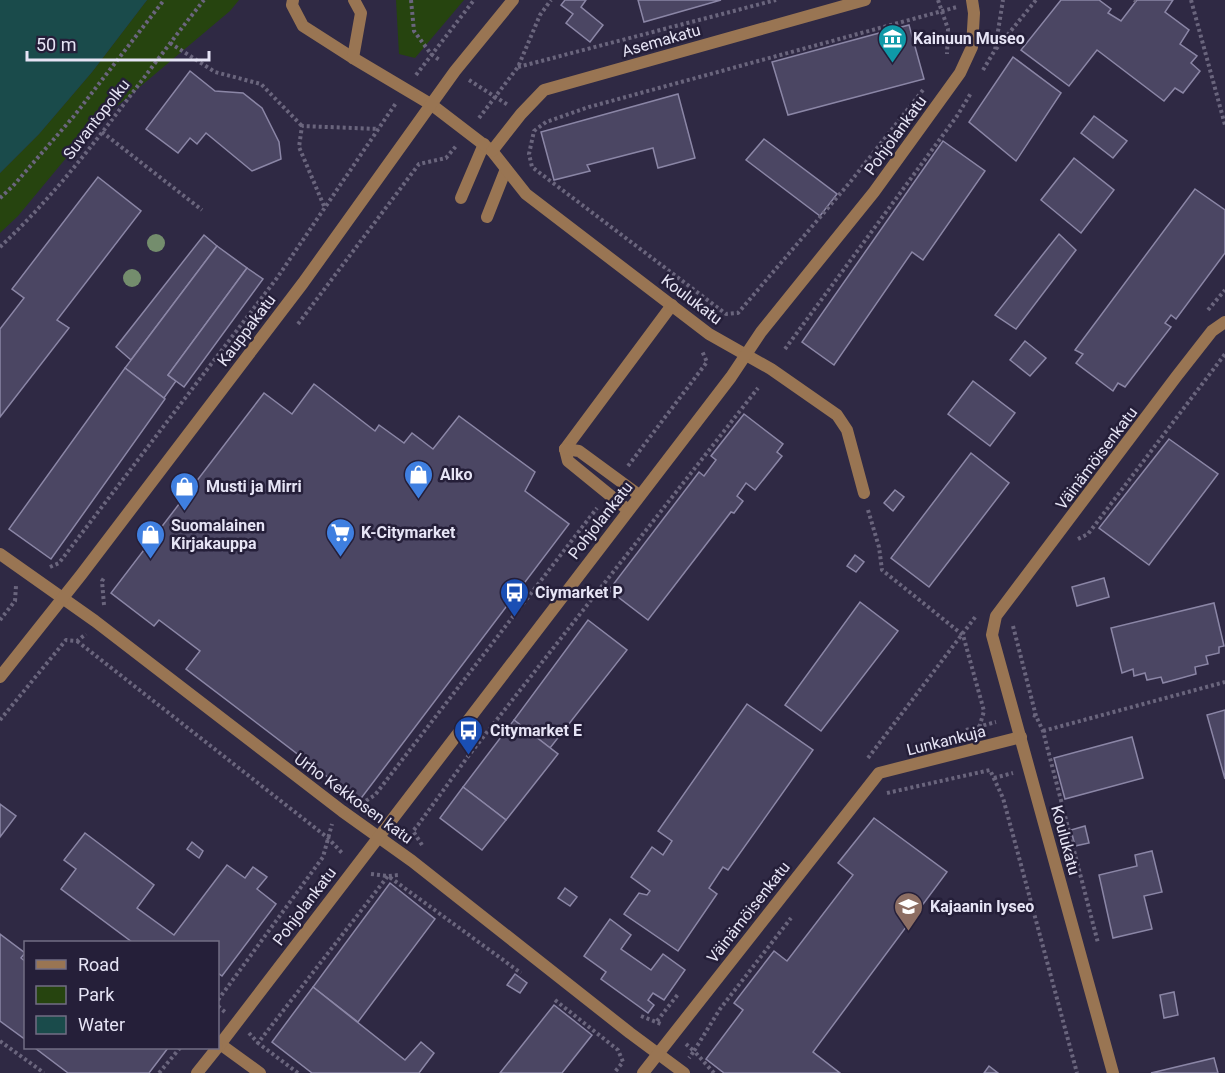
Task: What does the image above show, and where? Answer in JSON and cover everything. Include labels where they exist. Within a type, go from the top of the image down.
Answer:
[{"type":"street","name":"Koulukatu","points":[[293,0],[292,5],[303,26],[432,105],[488,148],[526,194],[709,334],[771,369],[837,415],[847,430],[864,493]]},
{"type":"street","points":[[352,58],[361,14],[354,0]]},
{"type":"street","name":"Kauppakatu","points":[[0,677],[296,292],[455,71],[513,0]]},
{"type":"street","name":"Asemakatu","points":[[461,198],[488,148],[544,90],[865,0]]},
{"type":"street","name":"Pohjolankatu","points":[[219,1045],[746,355],[761,332],[874,192],[960,73],[972,47],[972,2]]},
{"type":"street","points":[[487,217],[506,169]]},
{"type":"street","points":[[565,449],[672,305]]},
{"type":"street","name":"Väinämöisenkatu","points":[[996,616],[1176,377],[1212,331],[1225,322]]},
{"type":"street","points":[[565,449],[579,451],[639,495]]},
{"type":"street","points":[[565,449],[568,461],[628,510]]},
{"type":"street","name":"Urho Kekkosen katu","points":[[0,554],[95,621],[342,811],[412,861],[684,1073]]},
{"type":"street","name":"Koulukatu","points":[[996,616],[992,635],[1113,1073]]},
{"type":"street","name":"Lunkankuja","points":[[879,773],[1021,738]]},
{"type":"street","name":"Väinämöisenkatu","points":[[643,1073],[879,773]]},
{"type":"street","points":[[219,1047],[260,1073]]},
{"type":"street","name":"Pohjolankatu","points":[[197,1073],[216,1049]]},
{"type":"path","points":[[0,198],[74,116],[164,0]]},
{"type":"path","name":"Suvantopolku","points":[[0,248],[28,220],[102,132],[204,0]]},
{"type":"path","points":[[411,0],[414,31],[431,54],[520,114],[534,131]]},
{"type":"path","points":[[0,620],[15,601],[15,587],[45,566],[51,567],[59,563],[277,278],[405,90],[474,0]]},
{"type":"path","points":[[293,330],[420,164],[446,158],[468,132],[518,68],[540,15],[551,0]]},
{"type":"path","points":[[518,68],[776,0]]},
{"type":"path","points":[[938,0],[948,28],[948,52],[945,58]]},
{"type":"path","points":[[995,50],[1036,0]]},
{"type":"path","points":[[1191,0],[1225,125]]},
{"type":"path","points":[[923,89],[850,181],[738,313],[726,314],[532,167],[529,154],[534,131],[546,122],[589,107],[972,2]]},
{"type":"path","points":[[170,43],[215,72],[261,84],[302,126],[379,129]]},
{"type":"path","points":[[302,126],[299,147],[324,207]]},
{"type":"path","points":[[102,132],[202,210]]},
{"type":"path","points":[[618,480],[707,362],[700,346],[726,314]]},
{"type":"path","points":[[1071,543],[1088,534],[1225,354]]},
{"type":"path","points":[[429,852],[413,831],[758,388]]},
{"type":"path","points":[[357,802],[363,804],[375,795],[608,493]]},
{"type":"path","points":[[864,493],[879,547],[882,570],[963,635],[984,711],[979,726],[984,748],[990,770],[1003,798],[1077,1073]]},
{"type":"path","points":[[77,641],[85,636],[104,607],[102,581],[109,572]]},
{"type":"path","points":[[872,752],[978,613]]},
{"type":"path","points":[[1011,620],[1036,716]]},
{"type":"path","points":[[0,720],[66,640],[77,641],[328,838],[323,857],[219,999]]},
{"type":"path","points":[[1099,946],[1043,731],[1225,682]]},
{"type":"path","points":[[885,794],[990,770]]},
{"type":"path","points":[[298,1073],[258,1043],[388,876],[525,976]]},
{"type":"path","points":[[714,1073],[694,1051],[720,1010],[794,915]]},
{"type":"path","points":[[553,998],[618,1050],[623,1062],[614,1073]]},
{"type":"path","points":[[634,1010],[643,1017],[657,1021]]},
{"type":"path","points":[[0,1041],[44,1073]]},
{"type":"path","points":[[159,1073],[178,1049]]},
{"type":"green space","points":[[147,0],[239,0],[230,11],[91,128],[18,216],[0,233],[0,173],[39,134],[92,72]]},
{"type":"green space","points":[[396,0],[464,0],[415,58],[399,54]]},
{"type":"water","points":[[0,0],[147,0],[92,72],[39,134],[0,173]]},
{"type":"building","points":[[565,0],[586,0],[581,7],[603,25],[590,42],[566,23],[573,14],[561,5]]},
{"type":"building","points":[[638,0],[721,0],[644,22]]},
{"type":"building","points":[[1061,0],[1099,0],[1111,9],[1108,13],[1121,21],[1137,0],[1173,0],[1165,12],[1189,30],[1180,44],[1197,56],[1191,63],[1200,71],[1183,93],[1175,88],[1164,101],[1097,50],[1069,86],[1021,50]]},
{"type":"building","points":[[909,25],[924,79],[788,115],[772,62]]},
{"type":"building","points":[[1013,57],[1061,93],[1016,161],[969,122]]},
{"type":"building","points":[[190,71],[215,91],[243,93],[262,108],[279,142],[281,159],[252,171],[206,133],[197,144],[190,138],[178,153],[146,129]]},
{"type":"building","points":[[678,94],[695,158],[658,168],[653,148],[587,165],[590,171],[554,180],[541,132]]},
{"type":"building","points":[[1094,116],[1127,141],[1113,158],[1081,133]]},
{"type":"building","points":[[764,139],[837,194],[820,216],[746,160]]},
{"type":"building","points":[[943,141],[985,171],[923,260],[912,252],[834,365],[802,342]]},
{"type":"building","points":[[1074,158],[1114,190],[1081,233],[1041,200]]},
{"type":"building","points":[[98,177],[141,211],[57,320],[69,328],[0,417],[0,329],[24,298],[12,289]]},
{"type":"building","points":[[1195,189],[1225,210],[1225,253],[1176,319],[1171,315],[1165,323],[1171,327],[1125,387],[1118,383],[1113,391],[1076,363],[1083,354],[1075,350]]},
{"type":"building","points":[[1059,234],[1076,250],[1016,329],[995,315]]},
{"type":"building","points":[[204,235],[217,246],[131,360],[116,347]]},
{"type":"building","points":[[217,246],[247,268],[168,375],[176,381],[164,398],[125,368]]},
{"type":"building","points":[[247,268],[263,279],[184,387],[168,375]]},
{"type":"building","points":[[1025,341],[1046,358],[1030,376],[1010,360]]},
{"type":"building","points":[[125,368],[165,399],[51,559],[9,529]]},
{"type":"building","points":[[973,381],[1015,413],[990,446],[948,414]]},
{"type":"building","name":"K-Citymarket","points":[[314,384],[375,431],[379,425],[404,443],[412,433],[433,449],[459,416],[535,472],[525,491],[569,524],[359,801],[186,669],[200,651],[159,620],[154,626],[111,593],[264,393],[292,414]]},
{"type":"building","points":[[744,414],[783,444],[777,452],[782,456],[755,490],[746,483],[737,496],[743,501],[734,513],[731,512],[648,620],[609,590],[699,472],[704,476],[716,460],[711,456]]},
{"type":"building","points":[[1169,439],[1218,474],[1149,565],[1099,528]]},
{"type":"building","points":[[971,453],[1009,483],[929,587],[891,558]]},
{"type":"building","points":[[895,490],[904,497],[893,511],[884,503]]},
{"type":"building","points":[[855,555],[864,562],[856,572],[847,566]]},
{"type":"building","points":[[1104,578],[1109,597],[1077,606],[1072,587]]},
{"type":"building","points":[[860,602],[898,631],[821,731],[785,705]]},
{"type":"building","points":[[1214,603],[1224,646],[1219,647],[1219,653],[1206,656],[1208,664],[1195,667],[1196,674],[1163,683],[1161,677],[1147,680],[1145,673],[1134,676],[1133,669],[1122,673],[1111,628]]},
{"type":"building","points":[[588,620],[627,650],[550,748],[514,720]]},
{"type":"building","points":[[747,704],[813,750],[728,870],[723,867],[709,888],[717,894],[678,951],[624,914],[639,893],[647,895],[650,891],[631,877],[652,847],[663,855],[672,841],[658,831]]},
{"type":"building","points":[[1225,710],[1225,779],[1207,715]]},
{"type":"building","points":[[514,720],[558,754],[506,820],[463,787]]},
{"type":"building","points":[[1132,737],[1143,778],[1065,799],[1054,758]]},
{"type":"building","points":[[463,787],[506,820],[482,850],[440,818]]},
{"type":"building","points":[[0,804],[16,816],[0,837]]},
{"type":"building","points":[[874,818],[947,872],[813,1052],[840,1073],[724,1073],[706,1059],[743,1010],[734,1003],[774,951],[787,961],[853,875],[838,863]]},
{"type":"building","points":[[1085,826],[1089,843],[1075,846],[1071,830]]},
{"type":"building","points":[[85,833],[154,885],[137,908],[174,935],[227,865],[245,878],[253,867],[267,877],[257,889],[276,904],[222,976],[219,974],[219,941],[131,941],[61,889],[76,869],[64,860]]},
{"type":"building","points":[[192,842],[203,851],[199,858],[187,849]]},
{"type":"building","points":[[1152,851],[1162,892],[1144,896],[1152,929],[1113,938],[1099,875],[1137,866],[1135,855]]},
{"type":"building","points":[[390,883],[435,919],[358,1022],[313,987]]},
{"type":"building","points":[[565,888],[577,897],[570,906],[558,898]]},
{"type":"building","points":[[610,919],[631,935],[621,949],[651,970],[663,954],[685,970],[664,1000],[653,993],[648,1000],[654,1005],[648,1013],[601,979],[606,972],[584,956]]},
{"type":"building","points":[[0,934],[24,952],[21,958],[24,960],[24,1039],[0,1021]]},
{"type":"building","points":[[515,974],[527,983],[520,993],[507,985]]},
{"type":"building","points":[[313,987],[405,1060],[421,1042],[434,1053],[419,1073],[312,1073],[272,1042]]},
{"type":"building","points":[[1174,992],[1178,1015],[1164,1018],[1160,995]]},
{"type":"building","points":[[554,1005],[592,1035],[562,1073],[500,1073]]},
{"type":"building","points":[[36,1049],[167,1049],[149,1073],[68,1073]]},
{"type":"building","points":[[1214,1058],[1218,1073],[1151,1073]]},
{"type":"building","points":[[989,1066],[998,1073],[984,1073]]},
{"type":"place","name":"Kainuun Museo","points":[[892,64]]},
{"type":"place","name":"Alko","points":[[419,500]]},
{"type":"place","name":"Musti ja Mirri","points":[[185,512]]},
{"type":"place","name":"K-Citymarket","points":[[340,558]]},
{"type":"place","name":"Suomalainen Kirjakauppa","points":[[150,560]]},
{"type":"place","name":"Ciymarket P","points":[[514,618]]},
{"type":"place","name":"Citymarket E","points":[[469,756]]},
{"type":"place","name":"Kajaanin lyseo","points":[[909,932]]}]
